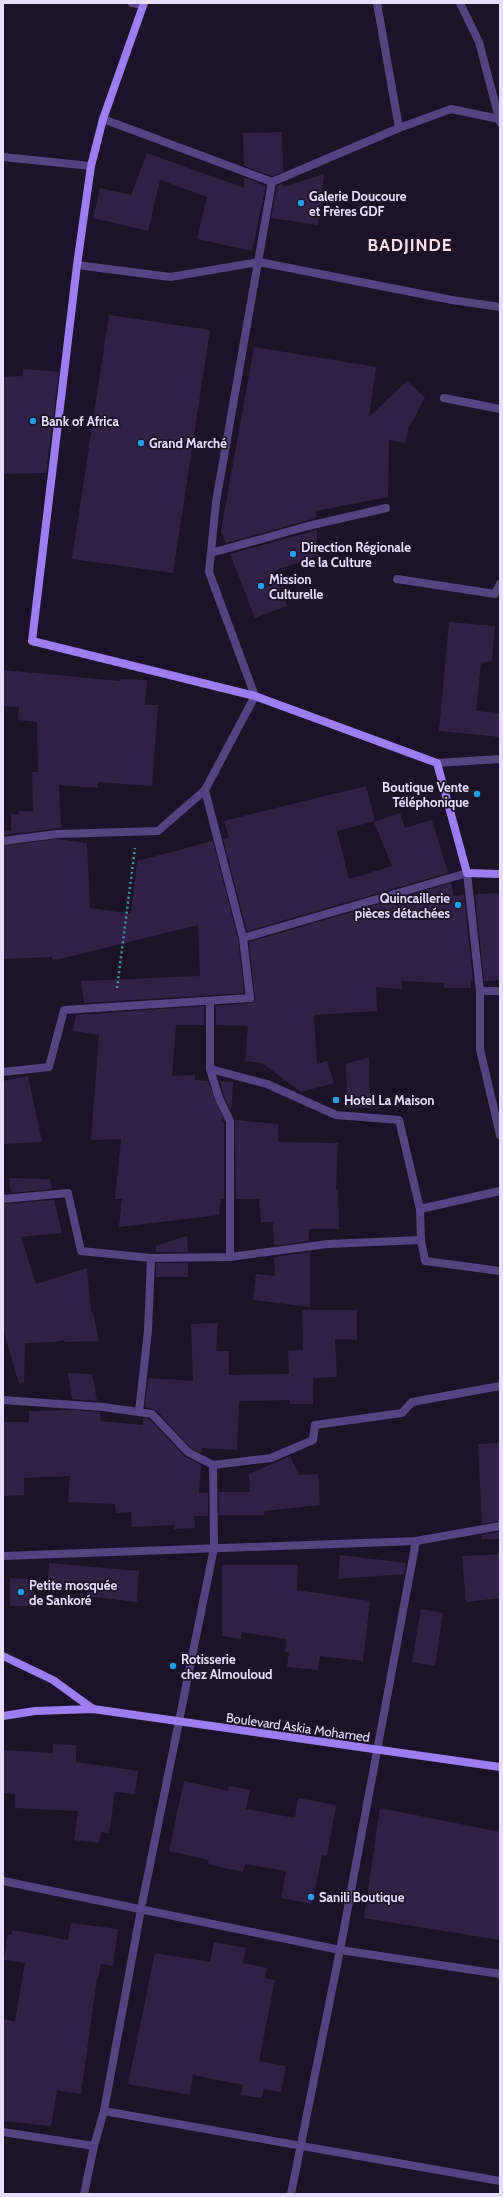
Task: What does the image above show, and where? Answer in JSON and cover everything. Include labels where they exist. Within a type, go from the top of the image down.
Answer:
[{"type":"street","points":[[132,3],[144,4],[103,120],[92,166],[77,265],[32,641],[255,696],[437,763],[500,759]]},
{"type":"street","points":[[377,3],[400,128]]},
{"type":"street","points":[[103,120],[272,182],[400,128],[451,109],[500,120],[479,42],[460,3]]},
{"type":"street","points":[[3,157],[92,166]]},
{"type":"street","points":[[3,841],[57,834],[137,833],[158,831],[205,790],[255,696],[209,572],[216,502],[272,182]]},
{"type":"street","points":[[77,265],[170,277],[259,262],[452,300],[500,307]]},
{"type":"street","points":[[444,398],[500,409]]},
{"type":"street","points":[[211,553],[308,526],[386,508]]},
{"type":"street","points":[[397,580],[495,594],[500,584]]},
{"type":"street","points":[[437,763],[467,873],[480,991],[480,1049],[500,1135]]},
{"type":"street","points":[[3,1072],[49,1067],[64,1010],[250,998],[243,938],[205,790]]},
{"type":"street","points":[[243,938],[467,873],[500,874]]},
{"type":"street","points":[[480,991],[500,991]]},
{"type":"street","points":[[210,1001],[210,1069],[219,1098],[230,1120],[230,1257]]},
{"type":"street","points":[[210,1069],[267,1084],[336,1115],[399,1120],[420,1209],[421,1240],[425,1261],[500,1271]]},
{"type":"street","points":[[420,1209],[500,1191]]},
{"type":"street","points":[[3,1199],[68,1193],[81,1252],[151,1258],[230,1257],[328,1244],[421,1240]]},
{"type":"street","points":[[139,1412],[148,1331],[151,1258]]},
{"type":"street","points":[[3,1400],[103,1407],[152,1414],[188,1452],[213,1465],[271,1458],[313,1440],[315,1425],[402,1413],[412,1402],[500,1386]]},
{"type":"street","points":[[84,2194],[94,2146],[104,2111],[141,1909],[214,1548],[213,1465]]},
{"type":"street","points":[[3,1556],[416,1541],[500,1526]]},
{"type":"street","points":[[291,2194],[340,1950],[416,1541]]},
{"type":"street","points":[[3,1656],[53,1680],[93,1709]]},
{"type":"street","name":"Boulevard Askia Mohamed","points":[[3,1716],[35,1711],[93,1709],[500,1767]]},
{"type":"street","points":[[3,1881],[340,1950],[500,1974]]},
{"type":"street","points":[[104,2111],[500,2180]]},
{"type":"street","points":[[3,2132],[94,2146]]},
{"type":"path","points":[[115,1007],[137,833]]},
{"type":"building","points":[[282,132],[283,172],[272,176],[244,166],[243,133]]},
{"type":"building","points":[[147,153],[244,188],[244,177],[266,186],[252,251],[197,239],[207,197],[160,180],[148,231],[93,218],[100,188],[131,195]]},
{"type":"building","points":[[324,174],[318,225],[271,218],[277,186],[283,183],[283,187]]},
{"type":"building","points":[[109,315],[210,330],[173,573],[72,559]]},
{"type":"building","points":[[254,347],[376,367],[369,417],[407,381],[425,398],[408,429],[405,443],[389,440],[388,497],[316,511],[316,518],[226,543],[221,531]]},
{"type":"building","points":[[23,369],[59,372],[46,473],[3,474],[3,377],[23,376]]},
{"type":"building","points":[[317,530],[317,556],[273,571],[287,606],[255,618],[230,554]]},
{"type":"building","points":[[449,622],[495,626],[492,661],[481,663],[476,711],[500,713],[500,737],[439,731]]},
{"type":"building","points":[[3,670],[120,681],[120,679],[147,680],[145,705],[158,705],[152,786],[98,782],[98,788],[59,785],[61,828],[3,835],[3,831],[11,830],[11,814],[19,814],[19,811],[33,811],[32,772],[38,772],[37,722],[18,720],[19,707],[3,706]]},
{"type":"building","points":[[366,786],[375,821],[337,831],[349,879],[392,866],[374,822],[400,813],[405,828],[432,820],[448,873],[247,931],[223,839],[229,837],[224,821]]},
{"type":"building","points":[[57,839],[87,843],[90,908],[131,914],[137,861],[213,841],[238,939],[244,993],[84,1003],[81,981],[200,976],[198,925],[53,960],[52,957],[3,959],[3,846]]},
{"type":"building","points":[[451,883],[454,896],[464,895],[473,981],[471,981],[471,988],[444,988],[444,983],[402,981],[402,989],[376,987],[377,1011],[314,1015],[317,1064],[327,1061],[334,1083],[301,1092],[262,1063],[245,1061],[248,1026],[216,1025],[216,1006],[250,1003],[255,1000],[249,942]]},
{"type":"building","points":[[500,893],[500,980],[484,981],[475,894]]},
{"type":"building","points":[[204,1006],[204,1025],[176,1025],[172,1076],[195,1075],[195,1080],[208,1081],[223,1118],[221,1119],[224,1122],[224,1199],[221,1199],[219,1215],[119,1227],[122,1199],[115,1199],[121,1139],[91,1140],[99,1035],[73,1031],[76,1015]]},
{"type":"building","points":[[369,1057],[370,1108],[347,1108],[346,1064]]},
{"type":"building","points":[[28,1076],[42,1142],[3,1144],[3,1081]]},
{"type":"building","points":[[220,1081],[233,1082],[231,1111],[224,1096]]},
{"type":"building","points":[[235,1120],[278,1124],[278,1142],[338,1143],[336,1190],[338,1190],[339,1229],[309,1229],[309,1241],[274,1246],[273,1222],[261,1222],[259,1199],[236,1199]]},
{"type":"building","points":[[9,1178],[50,1179],[52,1189],[11,1193]]},
{"type":"building","points":[[54,1200],[62,1233],[21,1237],[36,1284],[87,1268],[91,1312],[93,1312],[99,1341],[64,1342],[63,1340],[55,1342],[25,1343],[24,1383],[19,1384],[3,1328],[3,1204]]},
{"type":"building","points":[[187,1236],[188,1252],[156,1252],[156,1246]]},
{"type":"building","points":[[310,1252],[310,1307],[253,1300],[256,1274],[275,1276],[274,1257]]},
{"type":"building","points":[[156,1263],[188,1263],[188,1277],[156,1277]]},
{"type":"building","points":[[302,1310],[357,1310],[357,1340],[335,1339],[337,1377],[313,1378],[313,1404],[290,1404],[290,1400],[239,1401],[237,1450],[202,1448],[202,1453],[191,1448],[156,1410],[145,1407],[148,1378],[193,1381],[191,1324],[218,1323],[216,1351],[229,1351],[229,1375],[289,1374],[288,1351],[303,1350]]},
{"type":"building","points":[[68,1373],[92,1374],[97,1401],[72,1399]]},
{"type":"building","points":[[73,1410],[100,1412],[101,1421],[143,1425],[143,1418],[149,1419],[184,1456],[201,1465],[199,1493],[208,1493],[208,1516],[194,1516],[195,1528],[174,1529],[174,1525],[132,1527],[131,1512],[116,1513],[115,1504],[68,1502],[70,1476],[24,1478],[24,1495],[3,1496],[3,1422],[29,1422],[29,1411]]},
{"type":"building","points":[[500,1443],[500,1521],[482,1524],[478,1444]]},
{"type":"building","points":[[290,1456],[299,1475],[318,1474],[320,1505],[264,1511],[264,1515],[219,1515],[219,1492],[250,1492],[249,1474]]},
{"type":"building","points":[[500,1532],[500,1539],[482,1539],[482,1535]]},
{"type":"building","points":[[500,1554],[500,1598],[466,1602],[462,1556]]},
{"type":"building","points":[[340,1555],[406,1563],[404,1574],[338,1579]]},
{"type":"building","points":[[49,1563],[139,1571],[137,1602],[86,1596],[87,1591],[47,1589]]},
{"type":"building","points":[[222,1565],[298,1565],[297,1590],[370,1601],[363,1661],[320,1656],[318,1670],[287,1667],[289,1652],[285,1652],[286,1639],[242,1632],[241,1639],[222,1636]]},
{"type":"building","name":"Petite mosquée de Sankoré","points":[[10,1578],[32,1579],[31,1606],[10,1606]]},
{"type":"building","points":[[421,1609],[443,1613],[435,1666],[412,1662]]},
{"type":"building","points":[[53,1744],[76,1745],[76,1762],[138,1771],[135,1794],[115,1792],[109,1833],[101,1832],[99,1843],[74,1840],[78,1811],[15,1808],[15,1794],[3,1793],[3,1750],[53,1753]]},
{"type":"building","points":[[184,1781],[228,1791],[229,1786],[250,1790],[246,1809],[295,1818],[298,1798],[336,1805],[327,1856],[322,1855],[312,1904],[281,1898],[286,1871],[245,1864],[243,1872],[208,1864],[209,1860],[169,1851]]},
{"type":"building","points":[[380,1808],[500,1832],[500,1940],[364,1918]]},
{"type":"building","points":[[71,1923],[118,1929],[113,1966],[101,1964],[98,1979],[97,1978],[81,2094],[57,2090],[51,2126],[3,2121],[3,2019],[15,2021],[25,1963],[4,1960],[8,1934],[12,1935],[12,1930],[68,1940]]},
{"type":"building","points":[[214,1942],[246,1948],[243,1963],[267,1968],[265,1978],[275,1980],[259,2061],[286,2066],[281,2092],[263,2089],[262,2098],[241,2095],[243,2085],[193,2075],[190,2095],[128,2084],[155,1953],[210,1962]]},
{"type":"place","name":"Galerie Doucoure et Frères GDF","points":[[301,203]]},
{"type":"place","name":"Bank of Africa","points":[[33,421]]},
{"type":"place","name":"Grand Marché","points":[[141,443]]},
{"type":"place","name":"Direction Régionale de la Culture","points":[[293,554]]},
{"type":"place","name":"Mission Culturelle","points":[[261,586]]},
{"type":"place","name":"Boutique Vente Téléphonique","points":[[477,794]]},
{"type":"place","name":"Quincaillerie pièces détachées","points":[[458,905]]},
{"type":"place","name":"Hotel La Maison","points":[[336,1100]]},
{"type":"place","name":"Petite mosquée de Sankoré","points":[[21,1592]]},
{"type":"place","name":"Rotisserie chez Almouloud","points":[[173,1666]]},
{"type":"place","name":"Sanili Boutique","points":[[311,1897]]},
{"type":"district","name":"BADJINDE","points":[[410,245]]}]
